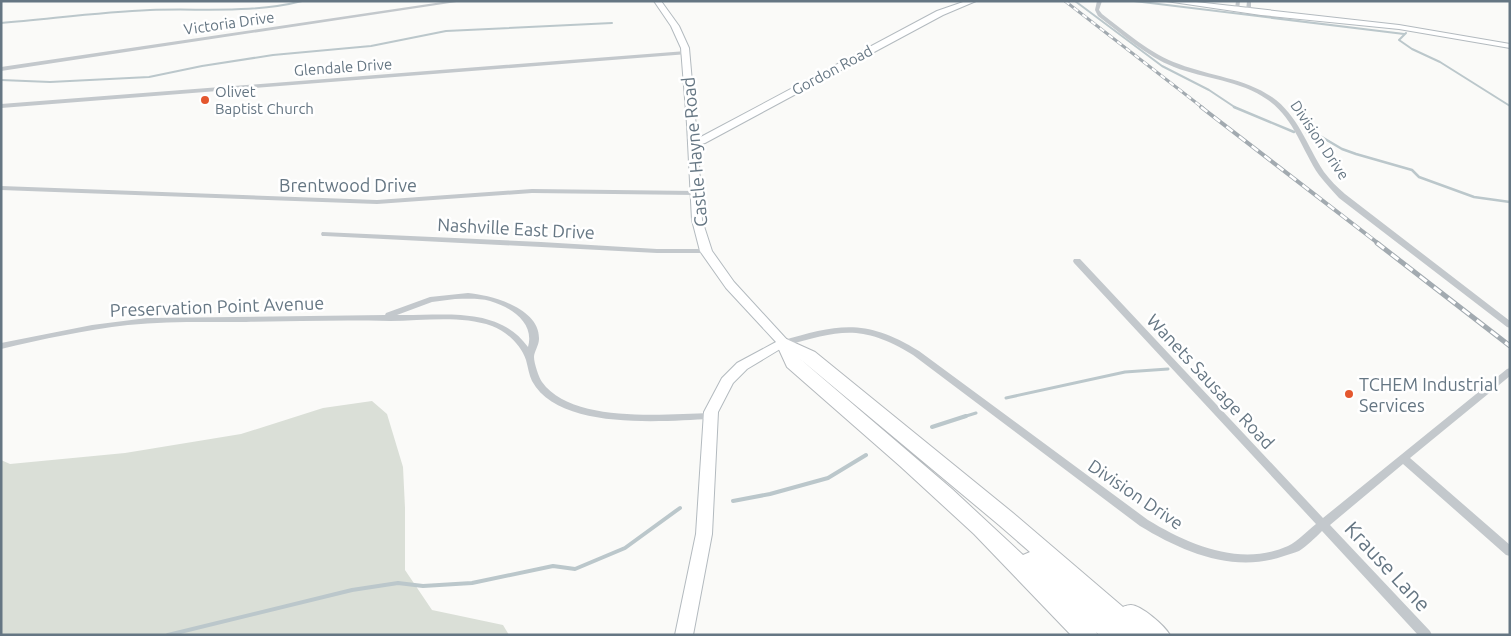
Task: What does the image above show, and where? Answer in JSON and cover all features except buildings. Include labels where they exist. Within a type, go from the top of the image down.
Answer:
[{"type":"highway","points":[[784,343],[793,363],[1116,635]]},
{"type":"highway","points":[[784,343],[809,356],[1006,519],[1139,635]]},
{"type":"highway","points":[[933,482],[1017,561],[1086,635]]},
{"type":"highway","points":[[1006,519],[1158,635]]},
{"type":"main road","name":"Castle Hayne Road","points":[[657,1],[679,32],[686,53],[693,143],[696,220],[706,251],[730,285],[784,343]]},
{"type":"main road","name":"Gordon Road","points":[[693,143],[702,141],[940,12],[973,1]]},
{"type":"main road","points":[[1169,1],[1237,5],[1252,11],[1410,30],[1510,46]]},
{"type":"main road","points":[[684,635],[704,534],[710,416],[718,394],[727,381],[742,366],[784,343]]},
{"type":"street","name":"Victoria Drive","points":[[1,70],[460,1]]},
{"type":"street","name":"Division Drive","points":[[1100,1],[1097,10],[1100,15],[1166,61],[1183,68],[1240,83],[1256,90],[1276,103],[1300,132],[1322,174],[1342,196],[1510,325]]},
{"type":"street","points":[[1249,1],[1252,11]]},
{"type":"street","name":"Glendale Drive","points":[[1,106],[686,53]]},
{"type":"street","name":"Brentwood Drive","points":[[1,188],[377,202],[532,191],[695,194]]},
{"type":"street","name":"Nashville East Drive","points":[[325,234],[657,251],[706,251]]},
{"type":"street","name":"Wanets Sausage Road","points":[[1077,261],[1322,524]]},
{"type":"street","name":"Preservation Point Avenue","points":[[377,317],[442,298],[493,299],[511,306],[532,326],[536,336],[535,344],[529,356]]},
{"type":"street","name":"Preservation Point Avenue","points":[[1,346],[56,333],[147,321],[458,317],[484,321],[498,325],[507,331],[519,341],[529,356],[532,370],[540,386],[554,398],[580,411],[600,416],[710,416]]},
{"type":"street","name":"Division Drive","points":[[784,343],[824,331],[841,329],[870,331],[887,336],[916,353],[1144,523],[1165,536],[1204,552],[1226,557],[1247,558],[1282,554],[1294,548],[1510,371]]},
{"type":"street","points":[[1402,458],[1510,552]]},
{"type":"street","name":"Krause Lane","points":[[1322,524],[1426,635]]},
{"type":"shaded area","points":[[372,401],[387,414],[403,467],[405,570],[432,610],[503,625],[509,635],[1,635],[1,460],[10,464],[125,453],[241,434],[323,408]]},
{"type":"waterway","points":[[1,23],[131,11],[264,8],[302,1]]},
{"type":"waterway","points":[[1075,1],[1162,66],[1209,90],[1235,108]]},
{"type":"waterway","points":[[1134,1],[1404,34]]},
{"type":"waterway","points":[[1,80],[50,82],[149,77],[202,66],[273,55],[371,46],[446,31],[612,23]]},
{"type":"waterway","points":[[1406,33],[1399,40],[1412,49],[1440,62],[1510,106]]},
{"type":"waterway","points":[[1235,108],[1294,132]]},
{"type":"waterway","points":[[1307,133],[1320,136],[1342,149],[1356,154],[1412,170],[1419,177],[1474,197],[1510,202]]},
{"type":"waterway","points":[[1006,398],[1125,372],[1168,369]]},
{"type":"waterway","points":[[963,417],[976,413]]},
{"type":"waterway","points":[[932,427],[966,416]]},
{"type":"waterway","points":[[733,501],[770,494],[828,478],[866,455]]},
{"type":"waterway","points":[[168,635],[352,590],[398,583],[423,586],[472,583],[553,566],[575,569],[625,548],[680,508]]},
{"type":"railway","points":[[1065,1],[1203,108]]},
{"type":"railway","points":[[1201,107],[1379,244]]},
{"type":"railway","points":[[1377,243],[1510,346]]},
{"type":"place","name":"Olivet Baptist Church","points":[[205,100]]},
{"type":"place","name":"TCHEM Industrial Services","points":[[1349,394]]}]
